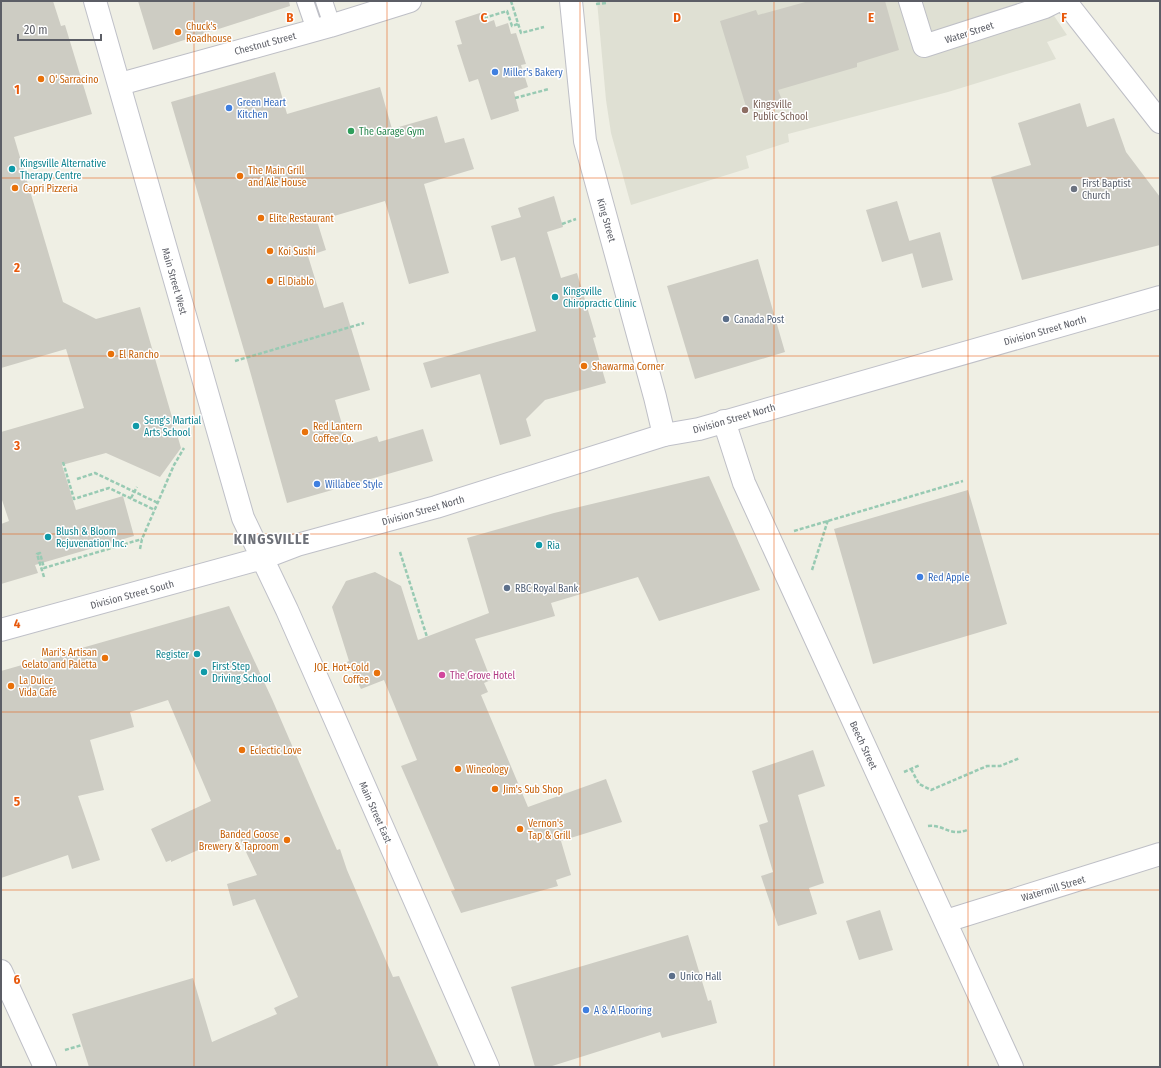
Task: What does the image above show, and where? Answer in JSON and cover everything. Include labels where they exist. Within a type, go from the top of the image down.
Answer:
[{"type":"street","name":"Main Street West","points":[[95,1],[243,518],[263,558]]},
{"type":"street","name":"King Street","points":[[571,1],[585,141],[664,435]]},
{"type":"street","name":"Water Street","points":[[910,1],[924,46],[1045,7],[1057,1]]},
{"type":"street","points":[[1066,1],[1160,122]]},
{"type":"street","name":"Chestnut Street","points":[[120,84],[323,28],[402,2]]},
{"type":"street","name":"Division Street North","points":[[263,558],[297,545],[436,507],[664,435],[699,429],[1160,297]]},
{"type":"street","name":"Beech Street","points":[[724,421],[744,483],[1012,1067]]},
{"type":"street","name":"Division Street South","points":[[1,630],[263,558]]},
{"type":"street","name":"Main Street East","points":[[263,558],[488,1067]]},
{"type":"street","name":"Watermill Street","points":[[946,921],[1160,854]]},
{"type":"street","points":[[1,971],[45,1067]]},
{"type":"lane","points":[[305,1],[323,28]]},
{"type":"lane","points":[[323,28],[324,1]]},
{"type":"path","points":[[511,1],[521,33],[544,27]]},
{"type":"path","points":[[594,4],[606,3]]},
{"type":"path","points":[[484,18],[507,11],[512,26],[518,24]]},
{"type":"path","points":[[515,98],[549,89]]},
{"type":"path","points":[[562,224],[576,220]]},
{"type":"path","points":[[235,361],[364,323]]},
{"type":"path","points":[[140,549],[142,540],[174,465],[184,448]]},
{"type":"path","points":[[63,462],[74,500],[109,488],[155,510]]},
{"type":"path","points":[[77,479],[95,473],[158,503]]},
{"type":"path","points":[[793,532],[828,520],[964,481]]},
{"type":"path","points":[[132,498],[137,487]]},
{"type":"path","points":[[810,576],[828,520]]},
{"type":"path","points":[[44,577],[37,554],[40,553],[44,568],[142,540]]},
{"type":"path","points":[[400,552],[427,637]]},
{"type":"path","points":[[911,769],[919,784],[931,790],[987,766],[1000,766],[1020,758]]},
{"type":"path","points":[[901,773],[920,765]]},
{"type":"path","points":[[926,826],[938,827],[956,833],[967,830]]},
{"type":"path","points":[[61,1052],[82,1045]]},
{"type":"shaded area","name":"Kingsville Public School","points":[[597,1],[1044,1],[1067,35],[1047,42],[1056,59],[948,92],[788,134],[789,142],[746,156],[749,168],[631,205],[611,133],[606,100]]},
{"type":"building","points":[[1,1],[53,1],[61,26],[65,25],[92,114],[14,137],[63,302],[96,319],[140,307],[181,448],[160,477],[106,453],[62,465],[76,510],[123,496],[134,536],[35,565],[38,573],[1,584],[1,524],[9,521],[1,497],[1,432],[84,408],[66,349],[1,368]]},
{"type":"building","name":"Chuck's Roadhouse","points":[[138,1],[289,1],[290,6],[153,50]]},
{"type":"building","points":[[809,1],[885,1],[899,50],[857,63],[857,67],[778,90],[782,100],[747,110],[720,21],[756,10],[758,15]]},
{"type":"building","name":"Miller's Bakery","points":[[483,12],[486,23],[494,20],[496,27],[508,23],[511,34],[516,33],[526,64],[521,65],[528,87],[514,92],[519,111],[491,120],[478,79],[469,82],[457,45],[462,44],[455,21]]},
{"type":"building","points":[[275,72],[287,114],[380,87],[392,129],[437,116],[445,143],[464,138],[474,169],[424,184],[449,273],[409,284],[385,201],[317,221],[326,250],[308,256],[324,308],[343,302],[370,390],[335,400],[348,445],[377,436],[379,442],[423,429],[433,461],[287,503],[171,102]]},
{"type":"building","name":"First Baptist Church","points":[[1080,103],[1087,127],[1114,118],[1126,152],[1160,197],[1160,245],[1022,280],[991,177],[1031,165],[1018,123]]},
{"type":"building","points":[[554,196],[563,227],[547,232],[561,278],[577,273],[596,337],[593,338],[606,383],[545,400],[526,419],[531,436],[500,445],[480,374],[431,388],[423,363],[536,331],[515,257],[501,261],[491,226],[521,217],[518,208]]},
{"type":"building","points":[[897,201],[913,253],[882,262],[866,210]]},
{"type":"building","points":[[940,232],[953,280],[922,288],[909,241]]},
{"type":"building","name":"Canada Post","points":[[758,259],[785,352],[695,379],[667,286]]},
{"type":"building","points":[[709,476],[760,590],[659,621],[638,577],[551,603],[555,616],[475,639],[491,680],[484,683],[488,692],[481,695],[528,807],[606,779],[622,822],[561,841],[571,875],[556,880],[558,886],[461,913],[451,891],[455,890],[401,766],[417,760],[384,680],[361,689],[347,662],[349,661],[332,607],[346,581],[375,572],[401,586],[418,640],[489,613],[467,538],[554,513]]},
{"type":"building","name":"Red Apple","points":[[968,490],[1007,624],[873,664],[834,529]]},
{"type":"building","points":[[229,606],[272,699],[337,850],[340,849],[347,870],[393,977],[399,976],[439,1067],[89,1067],[72,1014],[193,978],[212,1042],[277,1014],[274,1008],[298,997],[255,899],[233,906],[227,884],[257,875],[237,833],[171,862],[171,860],[166,862],[151,829],[211,801],[168,700],[130,712],[134,727],[90,740],[104,790],[78,796],[100,860],[72,869],[68,855],[1,878],[1,671]]},
{"type":"building","points":[[813,750],[825,786],[798,795],[824,883],[809,888],[817,914],[778,926],[761,876],[773,872],[759,825],[768,822],[752,771]]},
{"type":"building","points":[[880,910],[893,950],[859,960],[846,921]]},
{"type":"building","name":"A & A Flooring","points":[[688,935],[708,1001],[711,1000],[717,1023],[662,1038],[660,1032],[549,1067],[535,1067],[511,987]]},
{"type":"place","name":"Chuck's Roadhouse","points":[[178,32]]},
{"type":"place","name":"Miller's Bakery","points":[[495,72]]},
{"type":"place","name":"O' Sarracino","points":[[41,79]]},
{"type":"place","name":"Green Heart Kitchen","points":[[229,108]]},
{"type":"place","name":"Kingsville Public School","points":[[745,110]]},
{"type":"place","name":"The Garage Gym","points":[[351,131]]},
{"type":"place","name":"Kingsville Alternative Therapy Centre","points":[[12,169]]},
{"type":"place","name":"The Main Grill and Ale House","points":[[240,176]]},
{"type":"place","name":"Capri Pizzeria","points":[[15,188]]},
{"type":"place","name":"First Baptist Church","points":[[1074,189]]},
{"type":"place","name":"Elite Restaurant","points":[[261,218]]},
{"type":"place","name":"Koi Sushi","points":[[270,251]]},
{"type":"place","name":"El Diablo","points":[[270,281]]},
{"type":"place","name":"Kingsville Chiropractic Clinic","points":[[555,297]]},
{"type":"place","name":"Canada Post","points":[[726,319]]},
{"type":"place","name":"El Rancho","points":[[111,354]]},
{"type":"place","name":"Shawarma Corner","points":[[584,366]]},
{"type":"place","name":"Seng's Martial Arts School","points":[[136,426]]},
{"type":"place","name":"Red Lantern Coffee Co.","points":[[305,432]]},
{"type":"place","name":"Willabee Style","points":[[317,484]]},
{"type":"place","name":"Blush & Bloom Rejuvenation Inc.","points":[[48,537]]},
{"type":"place","name":"Ria","points":[[539,545]]},
{"type":"place","name":"Red Apple","points":[[920,577]]},
{"type":"place","name":"RBC Royal Bank","points":[[507,588]]},
{"type":"place","name":"Register","points":[[197,654]]},
{"type":"place","name":"Mari's Artisan Gelato and Paletta","points":[[105,658]]},
{"type":"place","name":"First Step Driving School","points":[[204,672]]},
{"type":"place","name":"JOE. Hot+Cold Coffee","points":[[377,673]]},
{"type":"place","name":"The Grove Hotel","points":[[442,675]]},
{"type":"place","name":"La Dulce Vida Café","points":[[11,686]]},
{"type":"place","name":"Eclectic Love","points":[[242,750]]},
{"type":"place","name":"Wineology","points":[[458,769]]},
{"type":"place","name":"Jim's Sub Shop","points":[[495,789]]},
{"type":"place","name":"Vernon's Tap & Grill","points":[[520,829]]},
{"type":"place","name":"Banded Goose Brewery & Taproom","points":[[287,840]]},
{"type":"place","name":"Unico Hall","points":[[672,976]]},
{"type":"place","name":"A & A Flooring","points":[[586,1010]]},
{"type":"district","name":"KINGSVILLE","points":[[272,539]]}]
